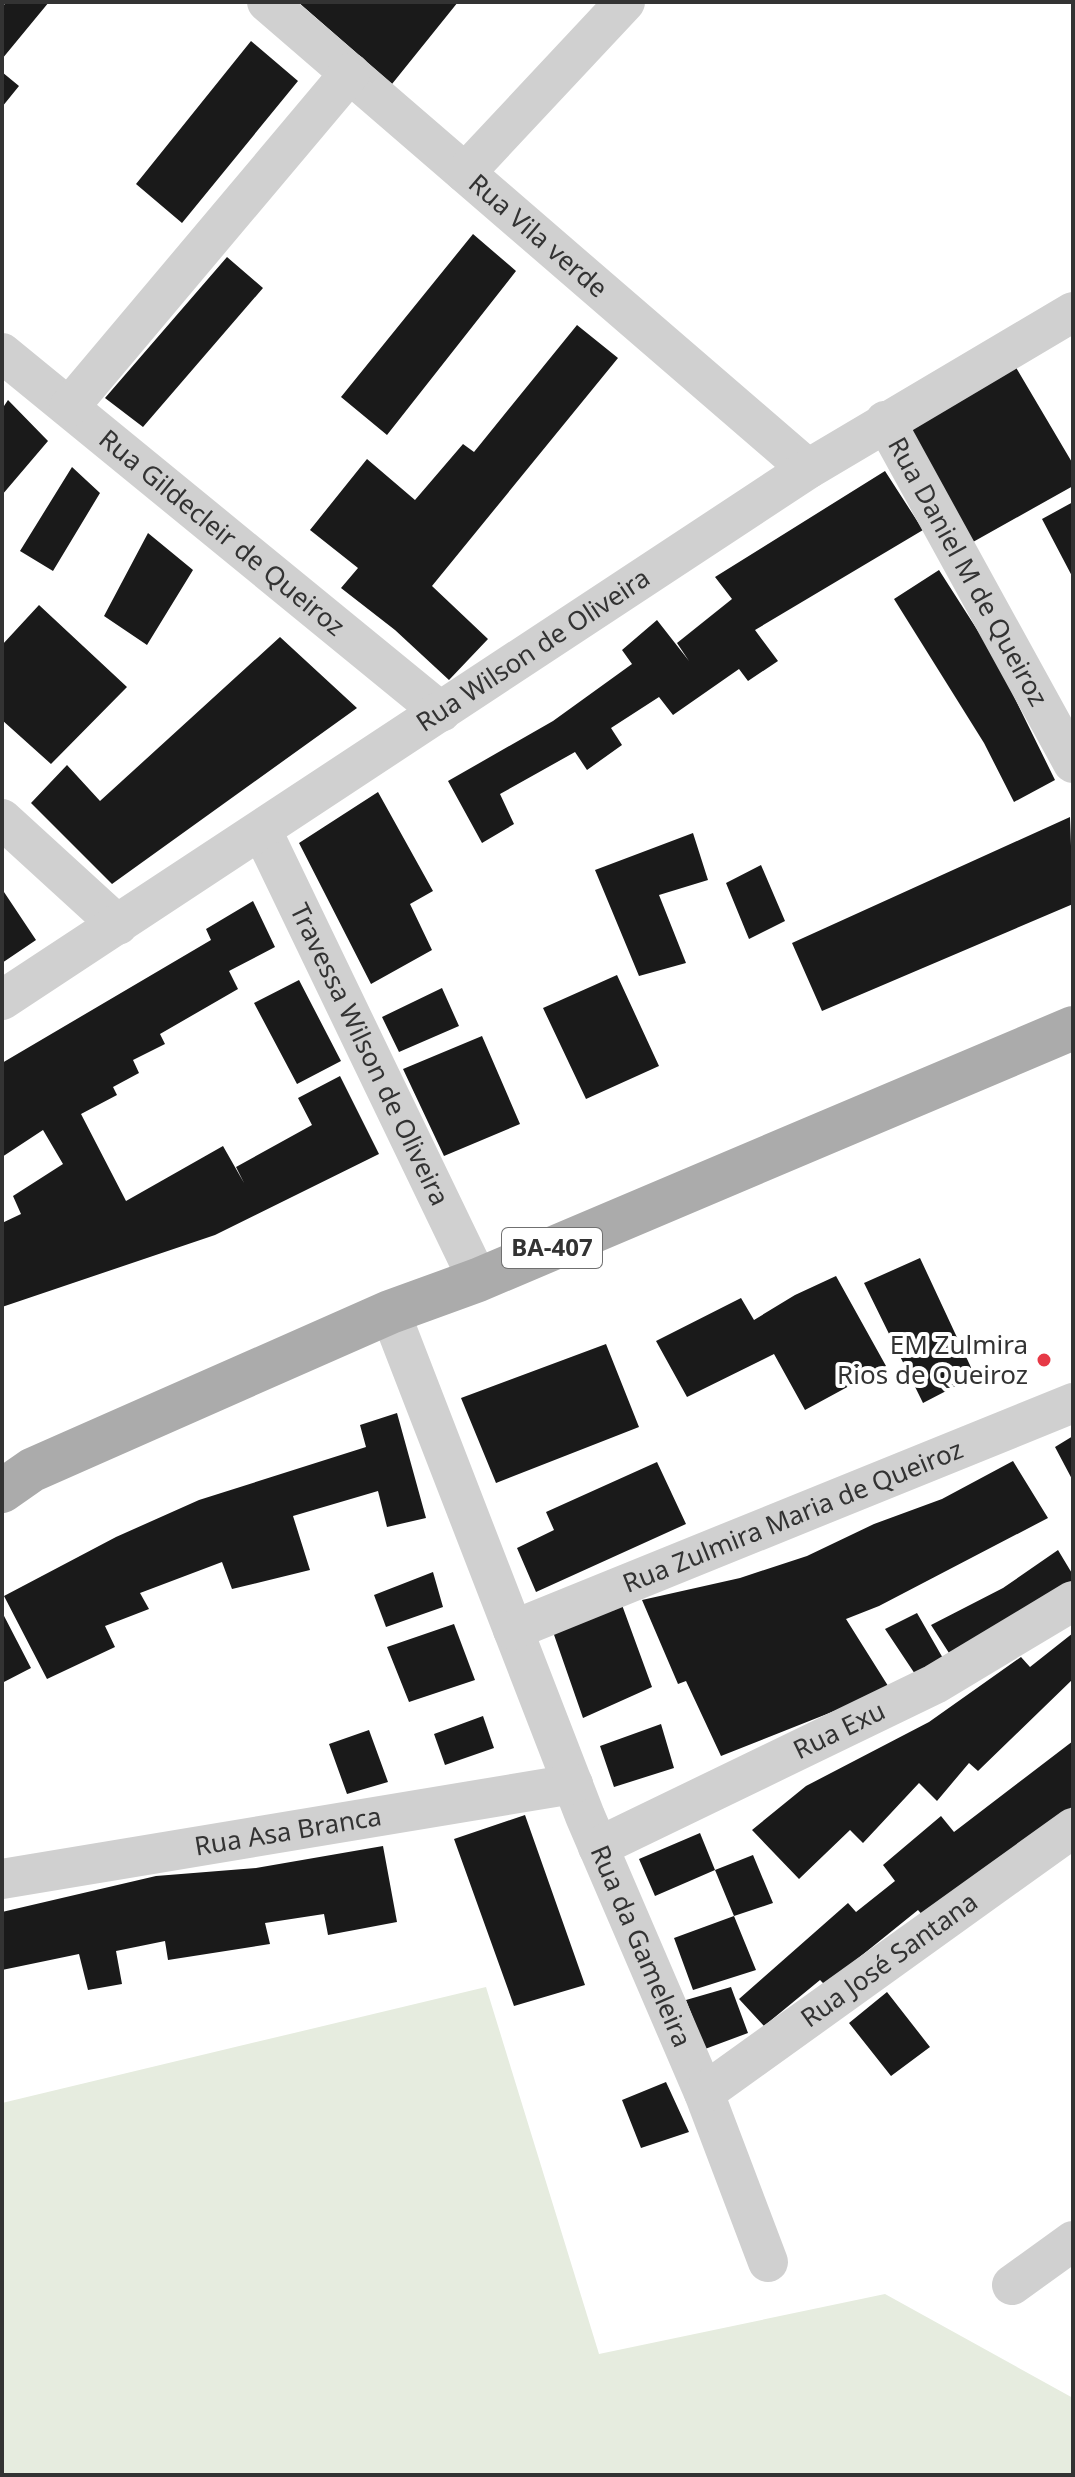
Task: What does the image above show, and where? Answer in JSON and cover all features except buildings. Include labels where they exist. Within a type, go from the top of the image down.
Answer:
[{"type":"main road","name":"BA-407","points":[[12,1479],[390,1312],[478,1280],[1073,1028]]},
{"type":"street","name":"Rua Vila verde","points":[[267,2],[808,469]]},
{"type":"street","points":[[465,173],[625,2]]},
{"type":"street","points":[[69,407],[350,73]]},
{"type":"street","name":"Rua Wilson de Oliveira","points":[[2,1000],[808,469],[1073,312]]},
{"type":"street","name":"Rua Gildecleir de Queiroz","points":[[2,353],[441,712]]},
{"type":"street","name":"Rua Daniel M de Queiroz","points":[[885,421],[1073,763]]},
{"type":"street","points":[[2,819],[118,925]]},
{"type":"street","name":"Travessa Wilson de Oliveira","points":[[262,831],[478,1280]]},
{"type":"street","points":[[390,1312],[513,1630]]},
{"type":"street","name":"Rua Zulmira Maria de Queiroz","points":[[513,1630],[1073,1403]]},
{"type":"street","name":"Rua Exu","points":[[598,1847],[935,1684],[1073,1601]]},
{"type":"street","name":"Rua da Gameleira","points":[[513,1630],[598,1847],[704,2093],[768,2262]]},
{"type":"street","name":"Rua Asa Branca","points":[[2,1879],[573,1784]]},
{"type":"street","name":"Rua José Santana","points":[[704,2093],[1073,1828]]},
{"type":"street","points":[[1012,2285],[1073,2241]]},
{"type":"shaded area","points":[[486,1987],[599,2354],[885,2294],[1073,2398],[1073,2475],[2,2475],[2,2103]]},
{"type":"place","name":"EM Zulmira Rios de Queiroz","points":[[1044,1360]]}]
